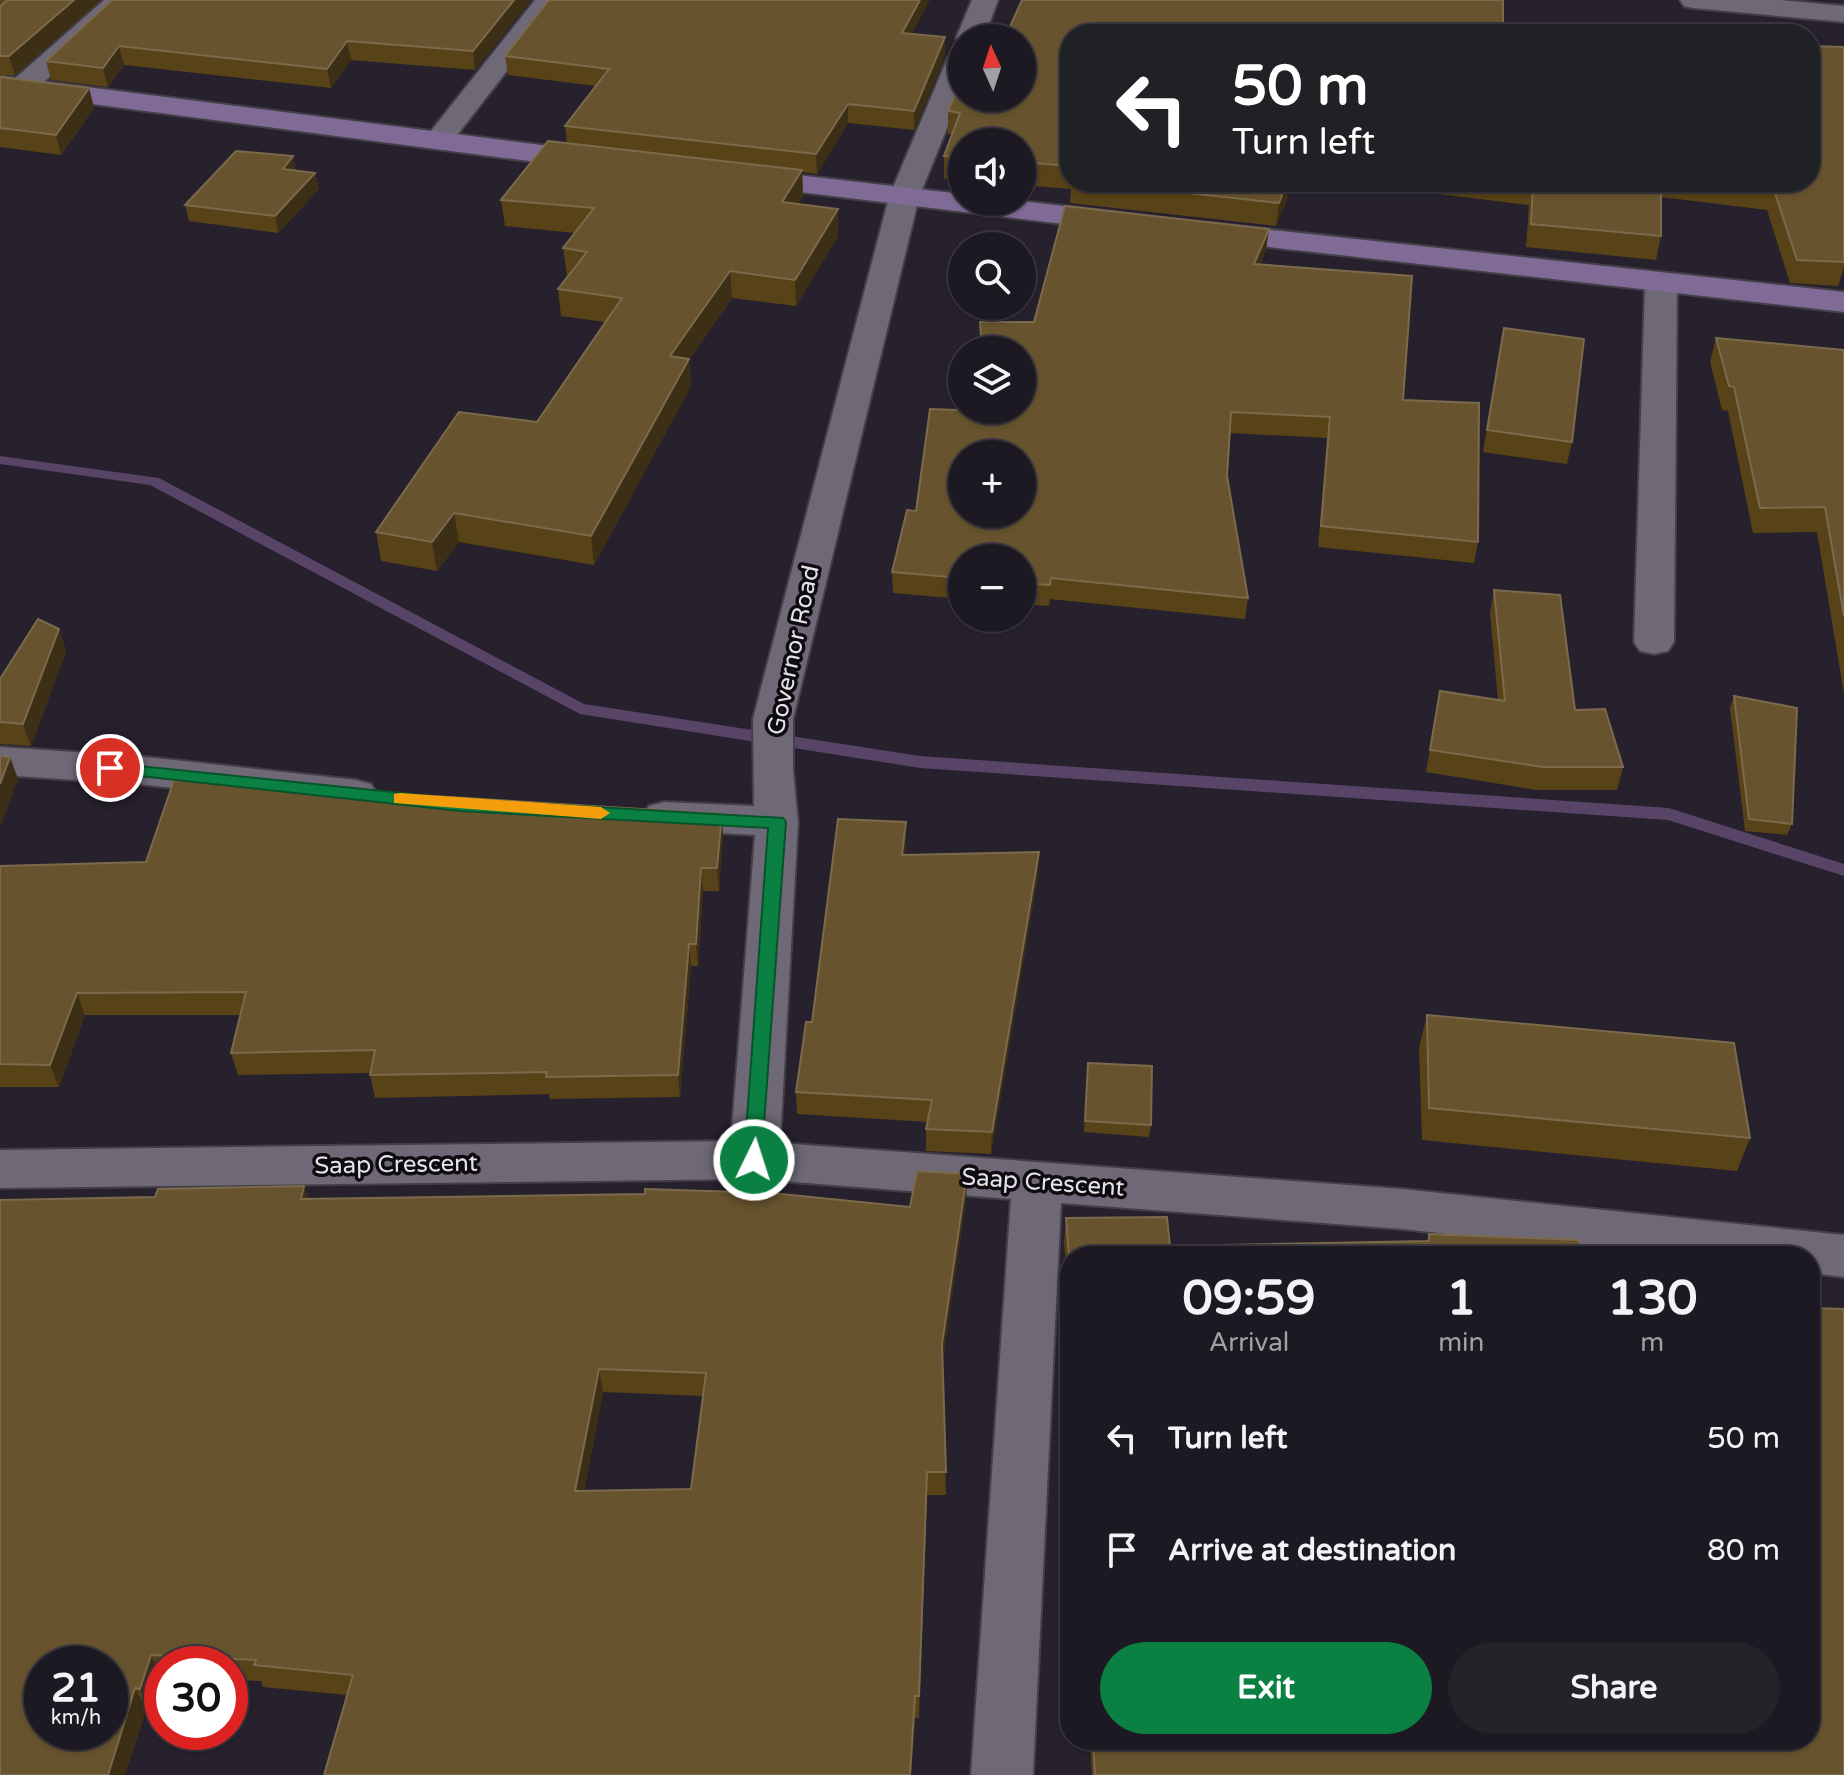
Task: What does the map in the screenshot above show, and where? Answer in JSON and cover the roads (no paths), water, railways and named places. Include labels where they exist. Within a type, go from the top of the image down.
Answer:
[{"type":"street","points":[[10,86],[120,0]]},
{"type":"street","points":[[437,142],[549,0]]},
{"type":"street","points":[[976,24],[985,0]]},
{"type":"street","points":[[1693,0],[1844,14]]},
{"type":"street","points":[[10,86],[624,164]]},
{"type":"street","name":"Governor Road","points":[[754,1160],[777,822],[772,770],[773,719],[904,197],[948,91]]},
{"type":"street","points":[[717,175],[1156,226]]},
{"type":"street","points":[[1188,230],[1844,302]]},
{"type":"street","points":[[1654,642],[1661,284]]},
{"type":"street","points":[[0,761],[137,770],[398,798]]},
{"type":"street","points":[[618,814],[777,822]]},
{"type":"street","name":"Saap Crescent","points":[[0,1169],[754,1160],[1402,1209],[1750,1246]]},
{"type":"street","points":[[1002,1775],[1037,1182]]},
{"type":"street","name":"Saap Crescent","points":[[1820,1253],[1844,1256]]},
{"type":"waterway","points":[[0,460],[154,481],[580,709],[920,762],[1669,814],[1844,870]]}]
